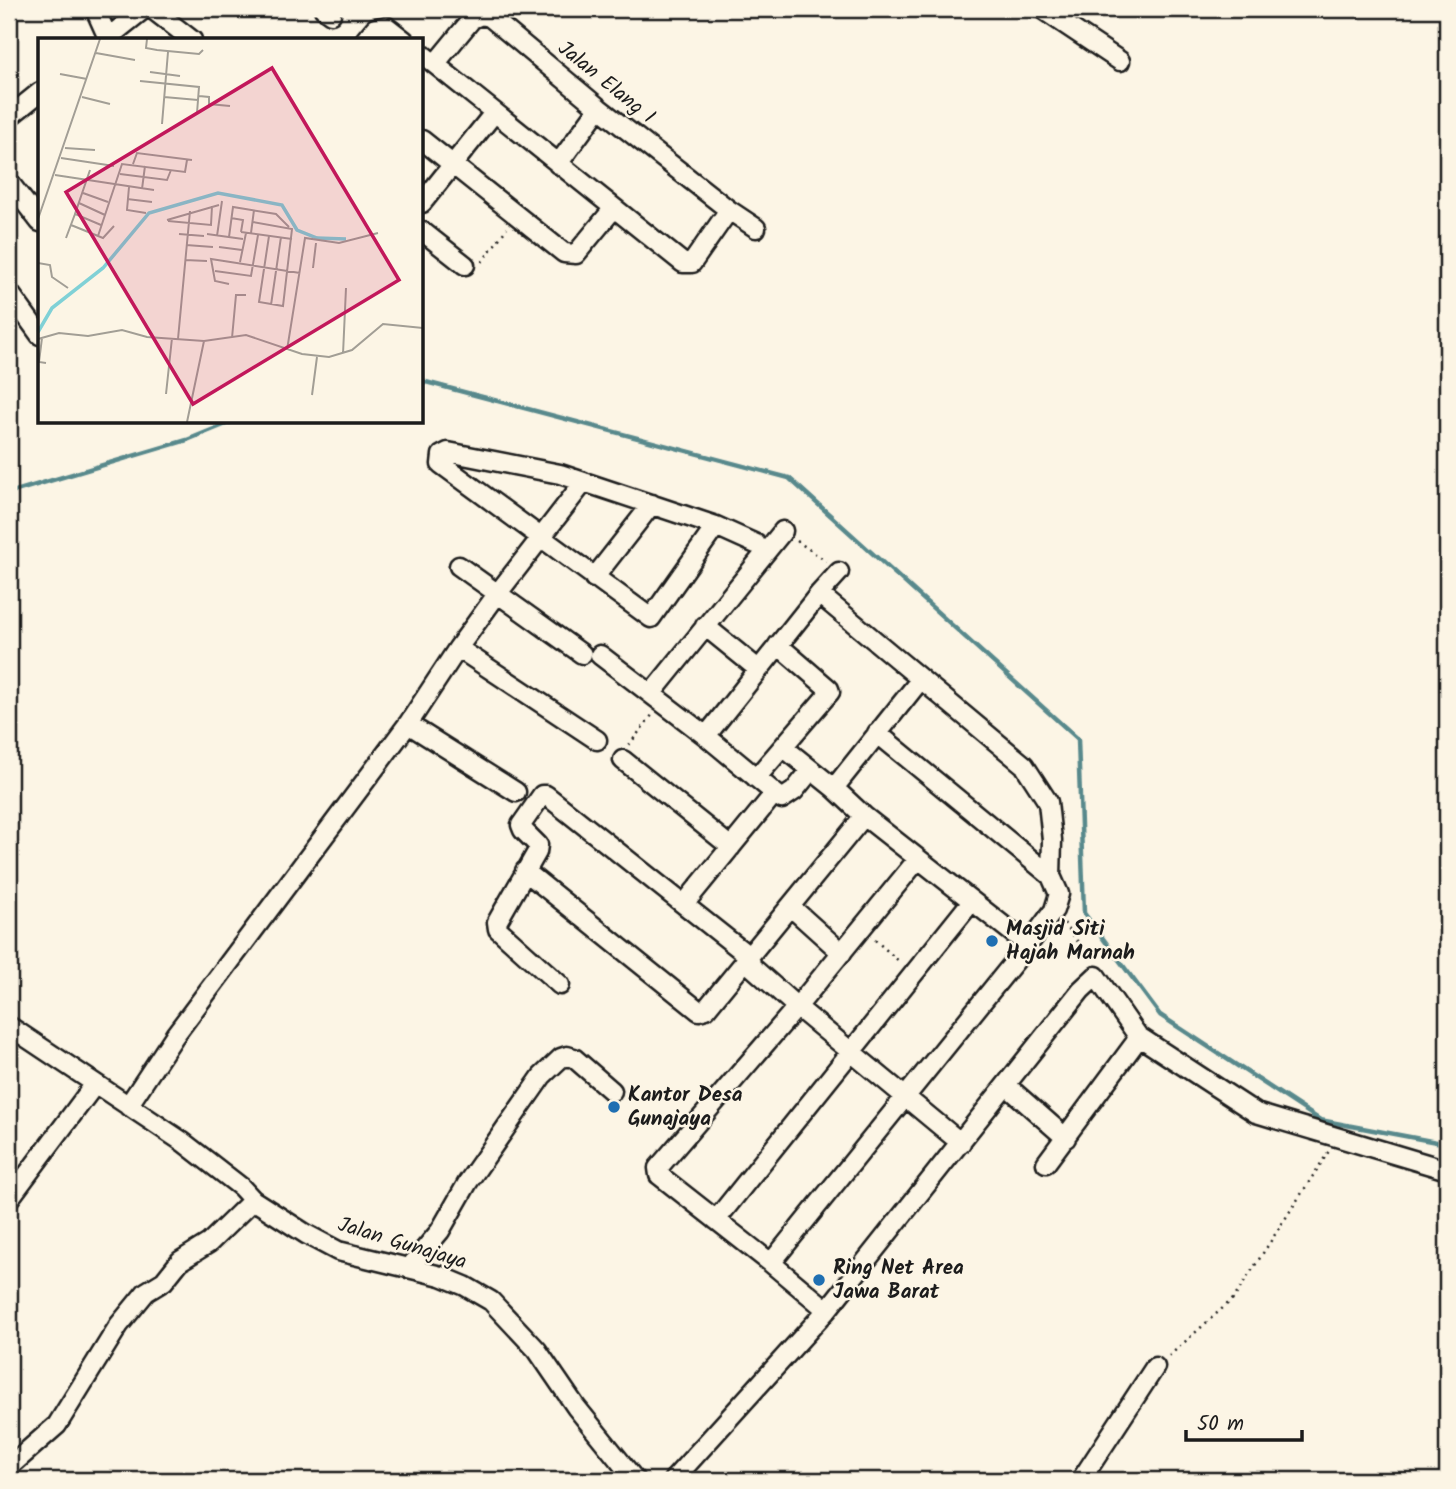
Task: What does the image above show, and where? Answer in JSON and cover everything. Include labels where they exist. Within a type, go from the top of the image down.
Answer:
[{"type":"street","points":[[94,9],[106,38]]},
{"type":"street","points":[[107,38],[144,9]]},
{"type":"street","points":[[152,9],[189,38]]},
{"type":"street","points":[[1042,9],[1120,61]]},
{"type":"street","name":"Jalan Elang I","points":[[428,59],[472,19],[481,15],[490,18],[599,108],[756,228]]},
{"type":"street","points":[[367,38],[380,26],[386,26],[401,38]]},
{"type":"street","points":[[428,59],[683,263],[692,264],[729,210]]},
{"type":"street","points":[[9,117],[38,97]]},
{"type":"street","points":[[558,164],[599,108]]},
{"type":"street","points":[[424,200],[494,113]]},
{"type":"street","points":[[424,143],[564,253],[576,254],[614,208]]},
{"type":"street","points":[[9,182],[38,219]]},
{"type":"street","points":[[424,233],[465,265]]},
{"type":"street","points":[[9,292],[38,325]]},
{"type":"street","points":[[716,526],[651,618],[441,464],[442,455],[448,452],[560,474],[716,526],[756,544]]},
{"type":"street","points":[[128,1106],[175,1035],[408,724],[498,593],[584,482]]},
{"type":"street","points":[[594,578],[652,504]]},
{"type":"street","points":[[656,699],[705,626],[783,531]]},
{"type":"street","points":[[459,566],[656,699],[706,736],[782,799],[788,797],[811,769]]},
{"type":"street","points":[[706,736],[839,572]]},
{"type":"street","points":[[771,1263],[1028,945],[1054,910],[1059,894],[1051,876],[1052,840],[1048,802],[1024,765],[819,594]]},
{"type":"street","points":[[705,626],[758,669]]},
{"type":"street","points":[[757,778],[830,692],[778,645]]},
{"type":"street","points":[[458,648],[597,740]]},
{"type":"street","points":[[834,788],[921,679]]},
{"type":"street","points":[[408,724],[516,792]]},
{"type":"street","points":[[877,733],[1051,876]]},
{"type":"street","points":[[783,747],[864,816],[1028,945]]},
{"type":"street","points":[[623,760],[731,847]]},
{"type":"street","points":[[685,904],[774,794]]},
{"type":"street","points":[[560,985],[498,929],[498,917],[537,852],[538,845],[521,825],[542,795],[546,795],[750,957],[751,965],[797,1007],[961,1143]]},
{"type":"street","points":[[525,872],[699,1011],[706,1009],[750,957],[864,816]]},
{"type":"street","points":[[827,1310],[659,1175],[658,1168],[797,1007],[918,859]]},
{"type":"street","points":[[716,1220],[972,901]]},
{"type":"street","points":[[791,907],[842,953]]},
{"type":"street","points":[[673,1480],[827,1310],[1081,990],[1096,976],[1138,1036],[1256,1113],[1447,1170]]},
{"type":"street","name":"Jalan Gunajaya","points":[[9,1026],[183,1142],[241,1187],[253,1200],[306,1234],[338,1251],[441,1276],[491,1301],[537,1350],[576,1407],[635,1480]]},
{"type":"street","points":[[1046,1163],[1138,1036]]},
{"type":"street","points":[[409,1268],[440,1231],[468,1182],[542,1076],[561,1058],[574,1058],[612,1091]]},
{"type":"street","points":[[9,1199],[94,1084]]},
{"type":"street","points":[[1007,1086],[1066,1138]]},
{"type":"street","points":[[9,1467],[57,1425],[119,1325],[146,1292],[164,1281],[180,1261],[209,1243],[253,1200]]},
{"type":"street","points":[[1081,1480],[1155,1367]]},
{"type":"path","points":[[465,265],[476,268],[480,265],[516,217]]},
{"type":"path","points":[[783,531],[839,572]]},
{"type":"path","points":[[623,760],[624,752],[656,699]]},
{"type":"path","points":[[1054,910],[1090,957],[1096,976]]},
{"type":"path","points":[[862,928],[914,974]]},
{"type":"path","points":[[1155,1367],[1234,1298],[1331,1148]]},
{"type":"waterway","points":[[424,382],[789,478],[1078,739],[1084,913],[1160,1015],[1320,1120],[1447,1144]]},
{"type":"waterway","points":[[9,493],[187,440],[226,424]]},
{"type":"place","name":"Masjid Siti Hajah Marnah","points":[[992,941]]},
{"type":"place","name":"Kantor Desa Gunajaya","points":[[614,1107]]},
{"type":"place","name":"Ring Net Area Jawa Barat","points":[[819,1280]]}]
